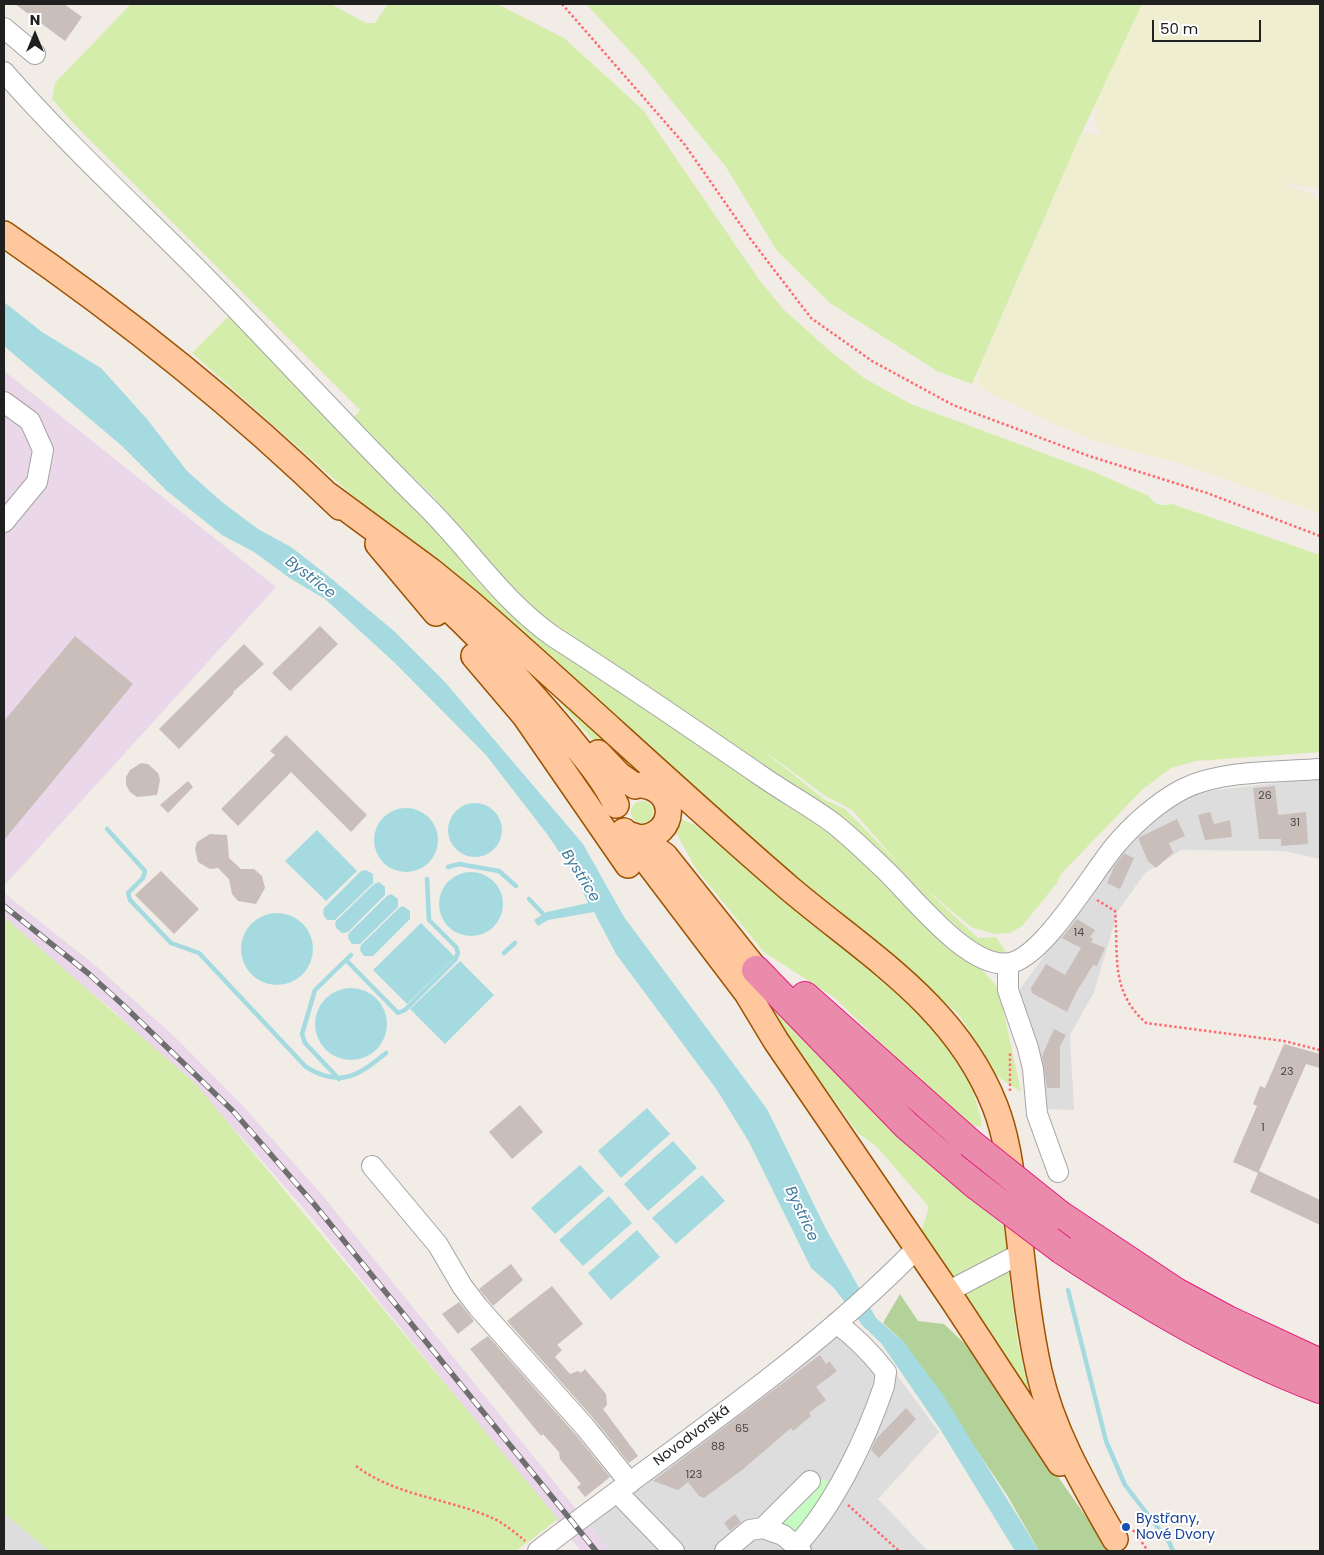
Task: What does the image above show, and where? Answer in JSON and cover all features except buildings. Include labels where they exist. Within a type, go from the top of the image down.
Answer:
[{"type":"highway","points":[[759,964],[970,1143],[1060,1215],[1176,1292],[1228,1320],[1320,1363]]},
{"type":"highway","points":[[759,964],[906,1125],[976,1185],[1062,1250],[1173,1319],[1215,1342],[1320,1389]]},
{"type":"main road","points":[[4,234],[162,351],[384,543],[493,639],[552,701],[611,768],[636,786]]},
{"type":"main road","points":[[384,543],[516,676],[602,778],[616,805],[617,822],[632,835],[659,850],[759,964]]},
{"type":"main road","points":[[384,543],[431,571],[476,608],[791,889],[905,981],[954,1034],[974,1062],[995,1107],[1003,1132],[1032,1331],[1046,1400],[1072,1460],[1119,1545]]},
{"type":"main road","points":[[384,543],[520,709],[630,868],[776,1041]]},
{"type":"main road","points":[[616,805],[622,794],[636,786],[647,786],[658,791],[665,798],[673,839],[689,866],[759,964]]},
{"type":"main road","points":[[667,815],[695,819],[739,854],[791,889]]},
{"type":"main road","points":[[632,835],[654,836],[667,815]]},
{"type":"main road","points":[[632,835],[743,987],[776,1041],[947,1292],[1082,1495],[1119,1545]]},
{"type":"street","points":[[4,28],[36,54]]},
{"type":"street","points":[[4,72],[82,158],[205,277],[356,436],[426,506],[516,608],[554,637],[833,824],[974,954],[984,960],[1008,964],[1019,960],[1046,939],[1115,845],[1150,812],[1184,789],[1201,782],[1236,776],[1320,769]]},
{"type":"street","points":[[4,402],[30,421],[43,450],[37,482],[4,522]]},
{"type":"street","points":[[1008,964],[1008,990],[1028,1048],[1033,1069],[1037,1114],[1058,1172]]},
{"type":"street","points":[[372,1166],[438,1245],[462,1286],[478,1307],[585,1427],[623,1488],[674,1551]]},
{"type":"street","name":"Novodvorská","points":[[538,1551],[623,1488],[840,1319],[917,1248]]},
{"type":"street","points":[[947,1292],[1022,1253]]},
{"type":"street","points":[[725,1551],[750,1530],[763,1528],[783,1535],[798,1549],[814,1528],[837,1489],[880,1399],[886,1372],[840,1319]]},
{"type":"street","points":[[763,1528],[810,1481]]},
{"type":"path","points":[[562,4],[685,145],[749,237],[811,318],[872,361],[953,405],[1089,456],[1207,493],[1320,536]]},
{"type":"path","points":[[1081,889],[1115,911],[1118,940],[1117,961],[1121,992],[1133,1011],[1146,1022],[1284,1041],[1320,1050]]},
{"type":"path","points":[[356,1466],[370,1476],[412,1494],[490,1517],[538,1551]]},
{"type":"path","points":[[837,1489],[844,1501],[899,1551]]},
{"type":"shaded area","points":[[1142,4],[1320,4],[1320,188],[1279,183],[1309,193],[1320,200],[1320,513],[1179,463],[1095,441],[1052,423],[984,390],[977,381],[982,363],[1077,143],[1082,135],[1087,133],[1101,135],[1095,125],[1095,105]]},
{"type":"shaded area","points":[[4,371],[276,587],[4,886]]},
{"type":"shaded area","points":[[1320,778],[1320,859],[1284,851],[1181,850],[1145,873],[1118,911],[1094,992],[1070,1035],[1074,1110],[1042,1109],[1017,993],[1127,842],[1176,804],[1199,792]]},
{"type":"shaded area","points":[[4,893],[96,966],[177,1039],[241,1104],[323,1196],[610,1551],[581,1551],[306,1211],[225,1119],[115,1012],[4,920]]},
{"type":"shaded area","points":[[841,1314],[891,1367],[939,1432],[878,1499],[928,1551],[608,1551],[577,1512]]},
{"type":"shaded area","points":[[4,1513],[50,1550],[4,1551]]},
{"type":"green space","points":[[131,4],[331,4],[366,23],[375,23],[388,4],[497,4],[564,38],[643,110],[760,281],[784,310],[864,378],[911,404],[1094,472],[1149,496],[1154,502],[1159,504],[1172,504],[1320,555],[1320,752],[1196,761],[1171,768],[1143,789],[1061,874],[1057,883],[1022,926],[1010,933],[994,934],[971,927],[923,887],[978,938],[996,937],[1008,955],[982,949],[840,821],[528,606],[433,496],[352,419],[360,410],[74,124],[52,99],[55,83]],"holes":[[[760,748],[824,795],[852,810],[900,865],[845,809],[825,800]]]},
{"type":"green space","points":[[586,4],[1142,4],[1077,143],[972,384],[937,371],[830,303],[777,251],[726,167],[639,61]]},
{"type":"green space","points":[[229,316],[316,402],[508,608],[704,743],[861,857],[984,972],[999,989],[1021,1092],[998,1077],[959,1015],[904,966],[733,831],[433,561],[360,502],[192,353]]},
{"type":"green space","points":[[532,671],[659,779],[642,778],[614,764]]},
{"type":"green space","points":[[642,801],[650,804],[653,812],[650,820],[642,823],[634,820],[631,812],[634,804]]},
{"type":"green space","points":[[679,818],[695,825],[726,848],[891,979],[953,1050],[970,1082],[981,1118],[981,1127],[968,1125],[945,1106],[835,998],[764,952],[696,869],[674,829]]},
{"type":"green space","points":[[660,861],[914,1152],[1007,1229],[1009,1253],[953,1279],[921,1232],[929,1207],[877,1147],[858,1133]]},
{"type":"green space","points":[[4,917],[195,1083],[558,1519],[516,1551],[49,1551],[4,1513]]},
{"type":"green space","points":[[1008,1268],[1018,1344],[1028,1386],[1026,1389],[966,1304],[965,1289]]},
{"type":"green space","points":[[900,1294],[918,1321],[944,1324],[965,1344],[1110,1551],[1039,1551],[1007,1495],[903,1341],[883,1323]]},
{"type":"green space","points":[[822,1479],[830,1482],[822,1493],[826,1502],[796,1535],[774,1521],[817,1481]]},
{"type":"water","name":"Bystřice","points":[[4,302],[42,332],[101,368],[147,419],[187,471],[222,502],[258,529],[291,547],[394,631],[445,682],[583,844],[624,917],[767,1109],[826,1229],[876,1318],[903,1341],[943,1395],[1039,1551],[1015,1551],[940,1429],[881,1343],[863,1326],[834,1288],[811,1268],[749,1142],[717,1090],[616,954],[594,912],[548,920],[538,926],[534,920],[547,912],[588,903],[576,877],[547,834],[486,755],[395,663],[325,599],[291,579],[254,552],[222,535],[167,491],[122,446],[4,346]]},
{"type":"water","points":[[475,803],[485,805],[494,811],[500,820],[502,830],[500,840],[494,849],[485,855],[475,857],[465,855],[456,849],[450,840],[448,830],[450,820],[456,811],[465,805]]},
{"type":"water","points":[[400,808],[412,808],[429,817],[436,828],[438,840],[436,852],[429,863],[412,872],[400,872],[388,867],[379,858],[374,846],[374,834],[379,822],[388,813]]},
{"type":"water","points":[[317,830],[357,871],[326,901],[285,861]]},
{"type":"water","points":[[366,870],[373,874],[373,883],[335,920],[327,920],[323,914],[324,908],[361,871]]},
{"type":"water","points":[[465,872],[477,872],[494,881],[501,892],[503,904],[501,916],[494,927],[477,936],[465,936],[453,931],[444,922],[439,910],[439,898],[444,886],[453,877]]},
{"type":"water","points":[[379,882],[385,887],[385,895],[348,932],[342,933],[336,928],[336,921],[374,884]]},
{"type":"water","points":[[391,894],[398,899],[398,907],[360,944],[352,944],[348,938],[349,933]]},
{"type":"water","points":[[403,906],[410,911],[410,919],[373,956],[364,956],[360,950],[361,945]]},
{"type":"water","points":[[277,913],[297,919],[307,929],[313,949],[307,969],[297,979],[277,985],[257,979],[247,969],[241,949],[247,929],[257,919]]},
{"type":"water","points":[[421,923],[455,957],[407,1004],[373,970]]},
{"type":"water","points":[[460,961],[494,995],[445,1044],[410,1009]]},
{"type":"water","points":[[351,988],[371,994],[381,1004],[387,1024],[381,1044],[371,1054],[351,1060],[331,1054],[321,1044],[315,1024],[321,1004],[331,994]]},
{"type":"water","points":[[647,1108],[670,1134],[621,1178],[598,1151]]},
{"type":"water","points":[[673,1141],[697,1168],[648,1211],[624,1184]]},
{"type":"water","points":[[580,1165],[604,1191],[555,1234],[531,1208]]},
{"type":"water","points":[[702,1175],[725,1201],[676,1244],[652,1218]]},
{"type":"water","points":[[609,1196],[632,1223],[583,1266],[559,1240]]},
{"type":"water","points":[[637,1230],[660,1257],[611,1300],[588,1273]]},
{"type":"waterway","points":[[107,829],[145,871],[143,878],[128,893],[130,900],[171,943],[199,953],[306,1067],[329,1077],[339,1078],[357,1073],[386,1053]]},
{"type":"waterway","points":[[448,867],[459,864],[499,871],[516,886]]},
{"type":"waterway","points":[[347,961],[398,1013],[405,1010],[455,960],[458,953],[456,947],[429,920],[427,879]]},
{"type":"waterway","points":[[529,899],[546,917]]},
{"type":"waterway","points":[[504,953],[515,943]]},
{"type":"waterway","points":[[339,1079],[305,1043],[302,1034],[315,990],[351,955]]},
{"type":"waterway","points":[[1068,1290],[1106,1441],[1125,1485],[1169,1542],[1173,1551]]},
{"type":"railway","points":[[4,906],[89,974],[233,1111],[314,1204],[596,1551]]},
{"type":"place","name":"Bystřany, Nové Dvory","points":[[1126,1527]]}]
